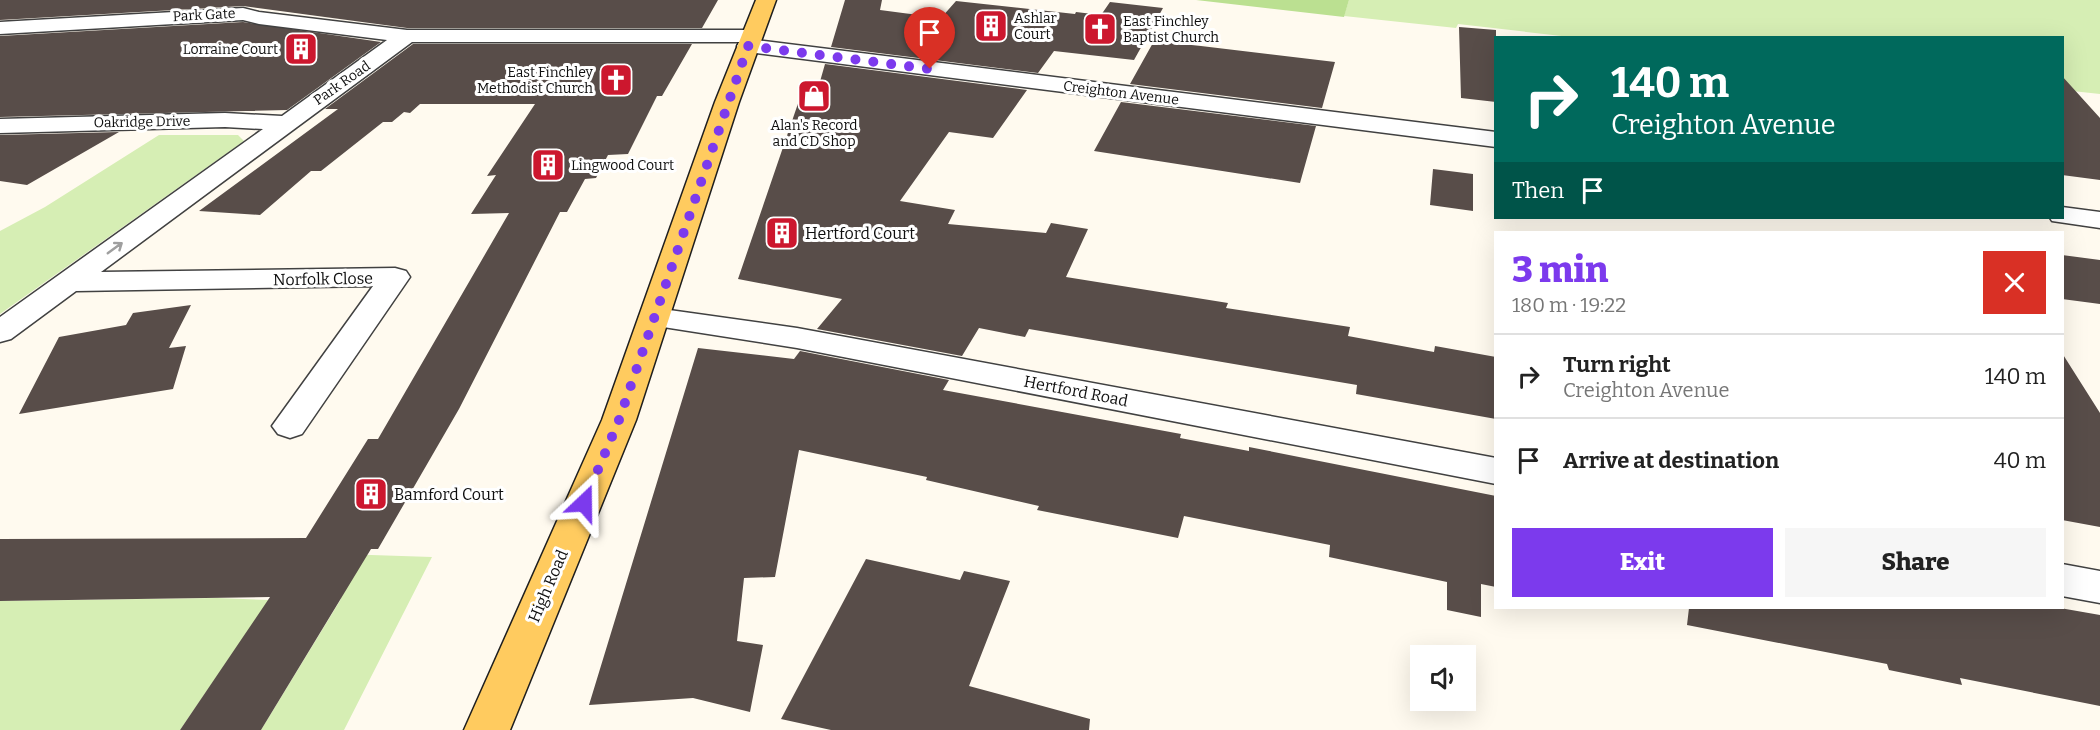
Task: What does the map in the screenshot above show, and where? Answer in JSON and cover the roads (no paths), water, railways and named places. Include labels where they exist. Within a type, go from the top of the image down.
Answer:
[{"type":"main road","name":"High Road","points":[[487,730],[619,420],[749,41],[766,0]]},
{"type":"street","name":"Park Gate","points":[[0,28],[243,14],[259,18],[407,36]]},
{"type":"street","points":[[407,36],[749,41]]},
{"type":"street","name":"Park Road","points":[[0,332],[284,123],[407,36]]},
{"type":"street","name":"Creighton Avenue","points":[[749,41],[1494,140]]},
{"type":"street","name":"Oakridge Drive","points":[[0,126],[180,121],[284,123]]},
{"type":"street","points":[[2064,215],[2100,220]]},
{"type":"street","name":"Norfolk Close","points":[[68,282],[395,277],[290,426]]},
{"type":"street","name":"Hertford Road","points":[[655,317],[797,338],[1494,471]]},
{"type":"street","points":[[2064,580],[2100,587]]},
{"type":"place","name":"Ashlar Court","points":[[991,26]]},
{"type":"place","name":"East Finchley Baptist Church","points":[[1100,29]]},
{"type":"place","name":"Lorraine Court","points":[[301,49]]},
{"type":"place","name":"East Finchley Methodist Church","points":[[616,80]]},
{"type":"place","name":"Alan's Record and CD Shop","points":[[814,96]]},
{"type":"place","name":"Lingwood Court","points":[[548,165]]},
{"type":"place","name":"Hertford Court","points":[[782,233]]},
{"type":"place","name":"Bamford Court","points":[[371,494]]}]
